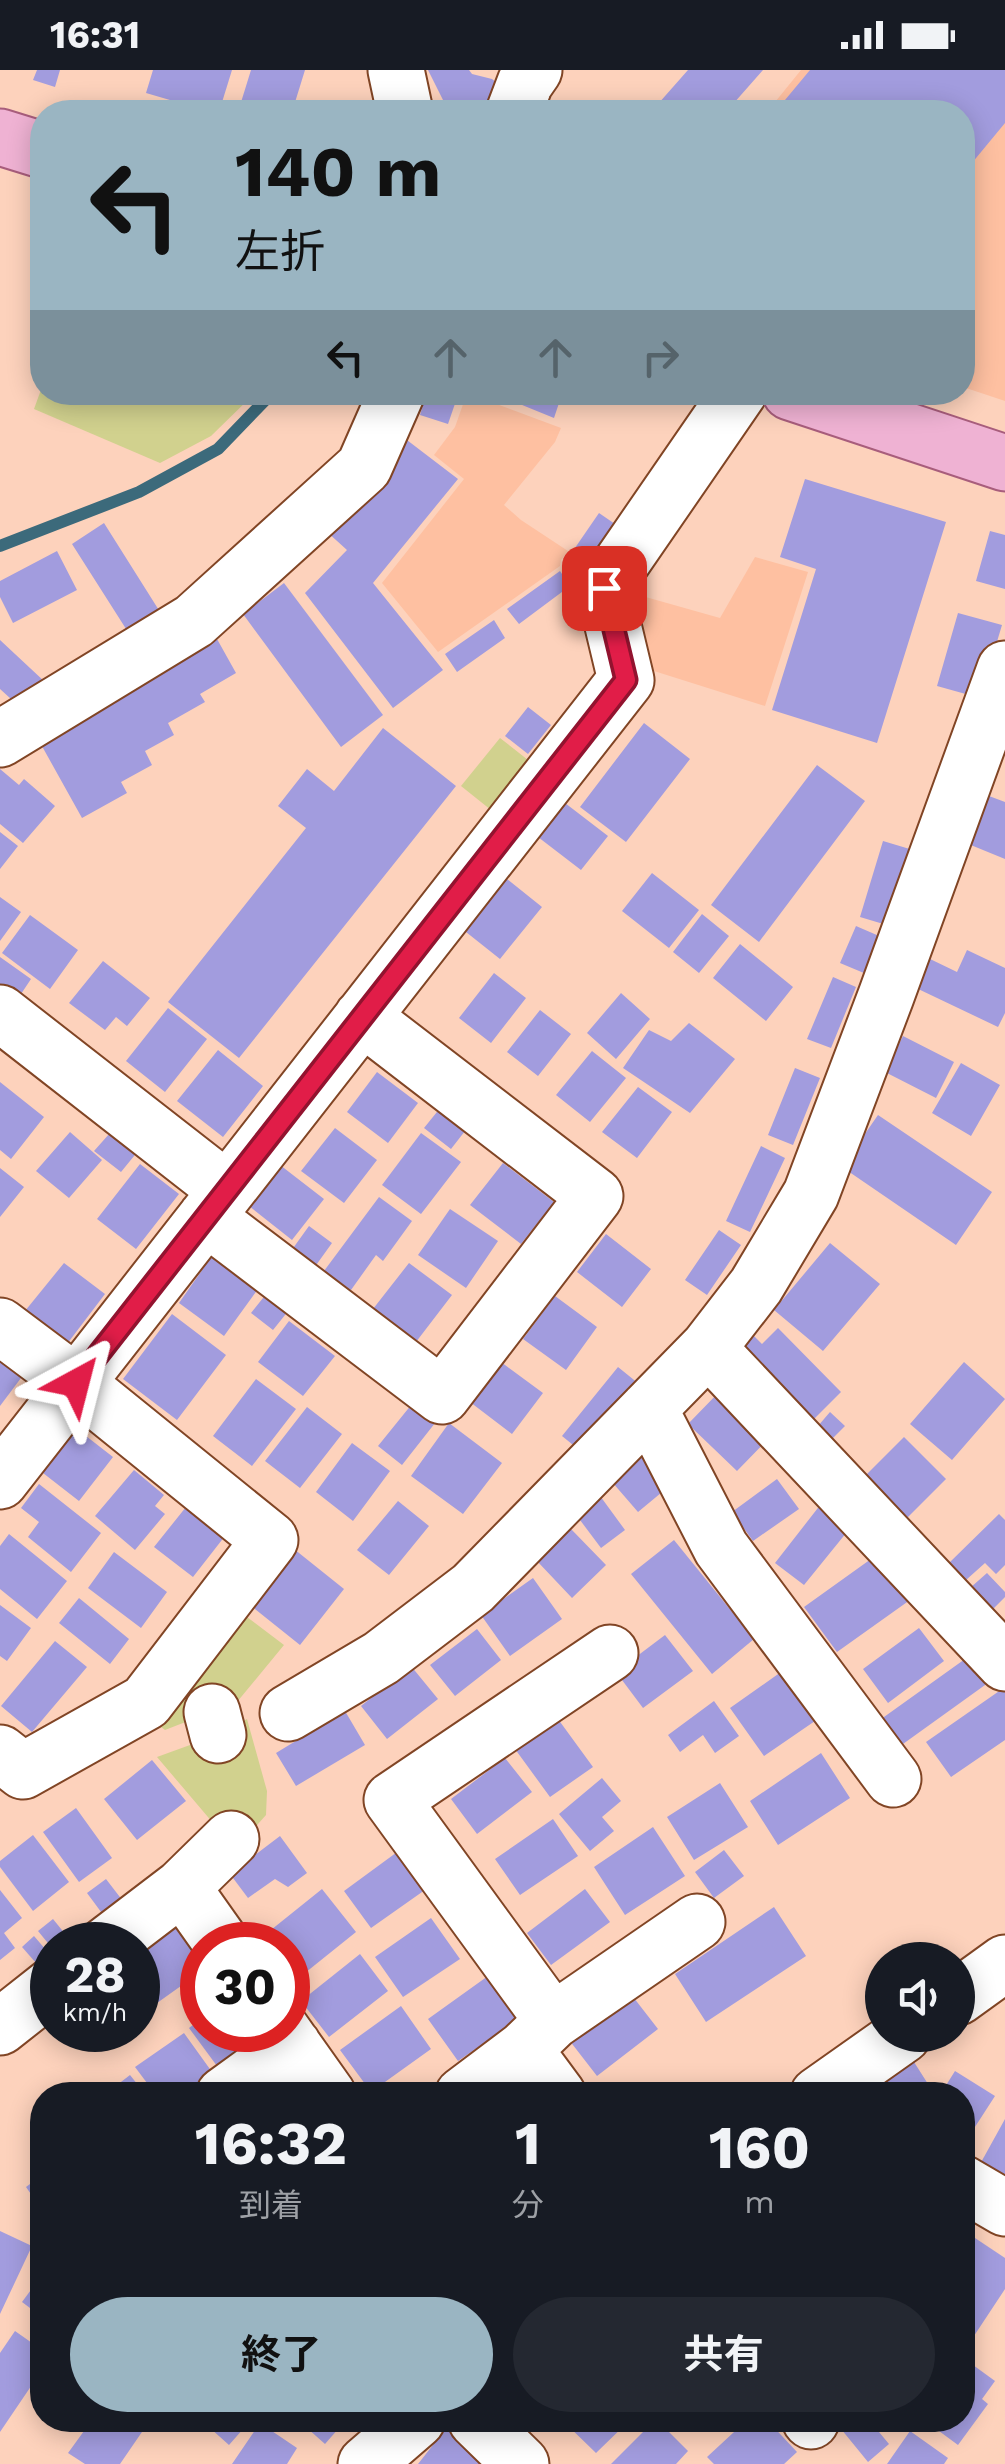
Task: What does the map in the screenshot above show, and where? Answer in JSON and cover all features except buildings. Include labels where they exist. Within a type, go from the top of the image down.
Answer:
[{"type":"main road","points":[[0,136],[30,146]]},
{"type":"main road","points":[[829,405],[1005,463]]},
{"type":"street","points":[[396,70],[402,100]]},
{"type":"street","points":[[518,100],[534,70]]},
{"type":"street","points":[[0,739],[194,621],[364,468],[391,405]]},
{"type":"street","points":[[0,1481],[626,680],[604,588],[730,405]]},
{"type":"street","points":[[288,1713],[381,1658],[473,1588],[708,1348],[756,1286],[811,1194],[1005,669]]},
{"type":"street","points":[[0,1013],[442,1396],[596,1196],[362,1017]]},
{"type":"street","points":[[0,1326],[270,1540],[146,1702],[23,1771],[0,1753]]},
{"type":"street","points":[[708,1348],[1005,1662]]},
{"type":"street","points":[[649,1408],[721,1548],[893,1778]]},
{"type":"street","points":[[554,2082],[538,2035],[392,1800],[610,1653]]},
{"type":"street","points":[[136,1922],[182,1887],[231,1839]]},
{"type":"street","points":[[182,1887],[207,1922]]},
{"type":"street","points":[[479,2082],[538,2035],[697,1922]]},
{"type":"street","points":[[975,1985],[1005,1963]]},
{"type":"street","points":[[0,2027],[30,2003]]},
{"type":"street","points":[[238,2082],[271,2052]]},
{"type":"street","points":[[298,2052],[319,2082]]},
{"type":"street","points":[[837,2082],[880,2052]]},
{"type":"street","points":[[975,2191],[1005,2208]]},
{"type":"street","points":[[366,2464],[404,2432]]},
{"type":"street","points":[[488,2432],[521,2464]]},
{"type":"shaded area","points":[[801,70],[1005,70],[1005,401],[975,391],[975,100],[777,100]]},
{"type":"shaded area","points":[[463,405],[499,405],[561,428],[555,442],[504,505],[568,551],[560,566],[438,652],[382,583],[464,479],[434,455],[455,427]]},
{"type":"shaded area","points":[[755,557],[808,572],[765,706],[654,671],[625,607],[635,594],[720,618]]},
{"type":"green space","points":[[35,405],[243,405],[211,436],[160,463],[34,409]]},
{"type":"green space","points":[[566,712],[496,814],[461,786],[500,738],[528,760]]},
{"type":"green space","points":[[243,1614],[284,1645],[237,1702],[165,1730],[157,1724]]},
{"type":"green space","points":[[247,1719],[267,1791],[266,1815],[242,1842],[219,1830],[157,1757],[223,1733]]},
{"type":"waterway","points":[[0,546],[139,492],[218,449],[260,405]]},
{"type":"route","points":[[76,1383],[626,680],[604,588]]}]
